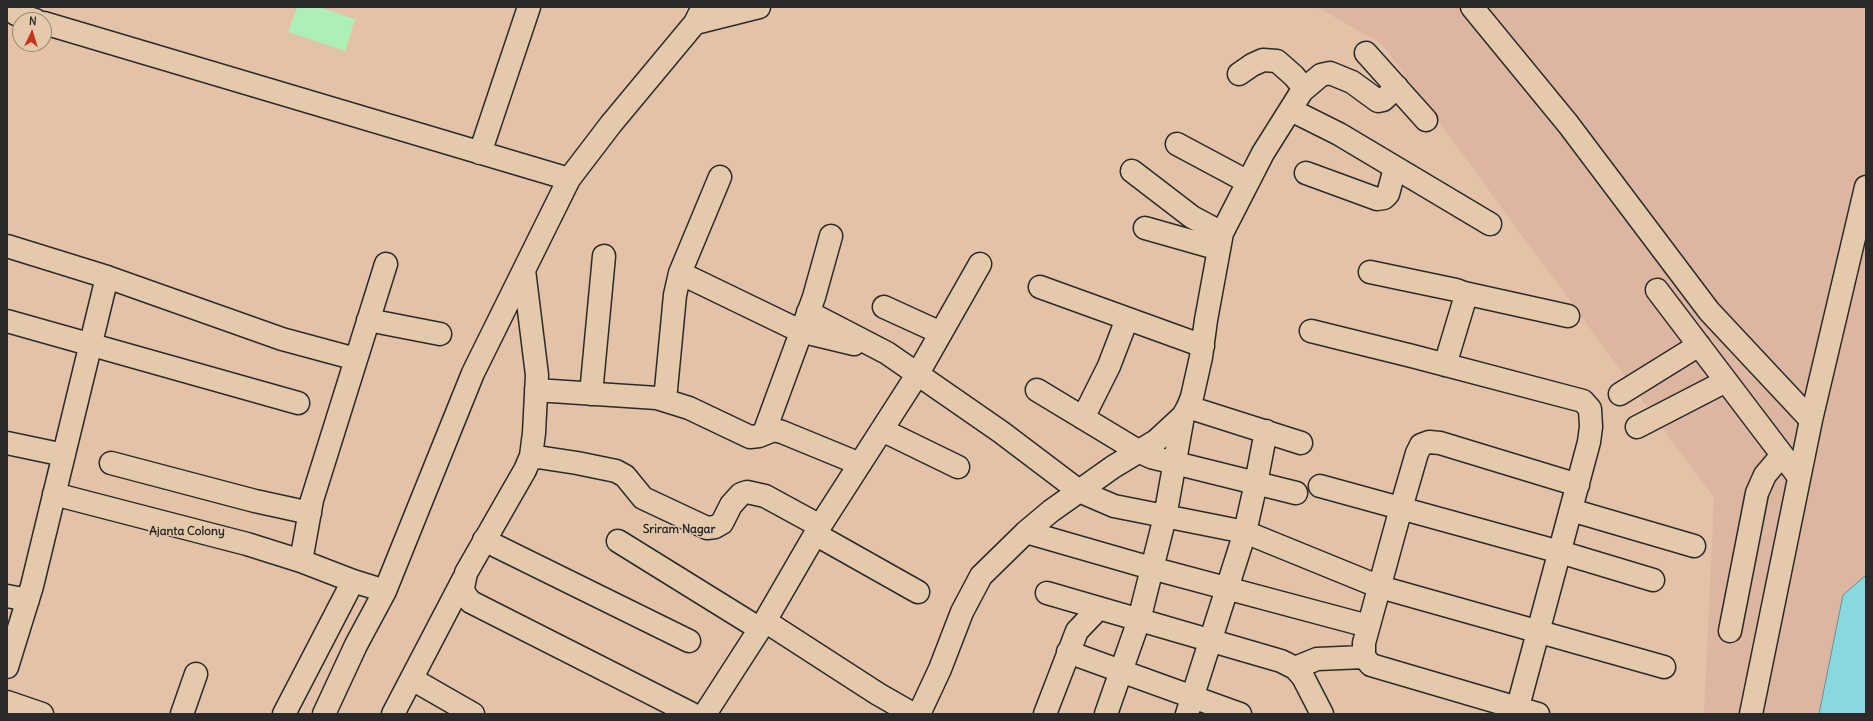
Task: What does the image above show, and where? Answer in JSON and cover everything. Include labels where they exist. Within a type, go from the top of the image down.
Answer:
[{"type":"street","points":[[480,153],[529,7]]},
{"type":"street","points":[[324,714],[356,645],[385,591],[474,373],[569,179],[611,124],[699,15],[759,7]]},
{"type":"street","points":[[1478,10],[1568,124],[1709,311],[1739,345],[1811,420]]},
{"type":"street","points":[[52,25],[569,179]]},
{"type":"street","points":[[1366,53],[1426,120]]},
{"type":"street","points":[[1239,74],[1252,65],[1263,60],[1277,61],[1295,92],[1338,134],[1490,224]]},
{"type":"street","points":[[1106,714],[1139,620],[1165,517],[1186,412],[1197,378],[1220,241],[1248,182],[1295,92],[1321,75],[1330,73],[1352,82],[1373,99],[1383,100],[1397,87]]},
{"type":"street","points":[[1177,144],[1248,182]]},
{"type":"street","points":[[1306,173],[1377,199],[1384,198],[1388,194],[1395,168]]},
{"type":"street","points":[[1132,171],[1192,216],[1220,241]]},
{"type":"street","points":[[665,400],[675,296],[680,273],[720,177]]},
{"type":"street","points":[[1751,714],[1811,420],[1866,187]]},
{"type":"street","points":[[1146,228],[1220,241]]},
{"type":"street","points":[[764,433],[814,297],[831,236]]},
{"type":"street","points":[[7,246],[107,277],[282,339],[356,359]]},
{"type":"street","points":[[592,394],[604,256]]},
{"type":"street","points":[[301,561],[312,500],[386,264]]},
{"type":"street","points":[[705,714],[762,625],[818,530],[917,375],[980,264]]},
{"type":"street","points":[[393,714],[484,540],[525,470],[531,456],[534,433],[537,375],[524,270]]},
{"type":"street","points":[[1370,272],[1568,316]]},
{"type":"street","points":[[680,273],[887,353],[1001,432],[1079,491],[1114,506],[1245,532],[1380,587],[1664,667]]},
{"type":"street","points":[[7,667],[17,598],[54,494],[107,277]]},
{"type":"street","points":[[1040,287],[1203,346]]},
{"type":"street","points":[[1657,290],[1799,477]]},
{"type":"street","points":[[1445,364],[1464,302],[1464,293]]},
{"type":"street","points":[[884,307],[941,333]]},
{"type":"street","points":[[1084,418],[1109,366],[1128,319]]},
{"type":"street","points":[[368,320],[440,334]]},
{"type":"street","points":[[7,321],[298,403]]},
{"type":"street","points":[[1311,331],[1445,364],[1583,401],[1590,410],[1591,427],[1578,485],[1538,631],[1524,712],[1371,665],[1364,657],[1364,643],[1401,508],[1417,453],[1421,445],[1430,442],[1440,443],[1578,485]]},
{"type":"street","points":[[1620,394],[1699,345]]},
{"type":"street","points":[[1637,427],[1726,381]]},
{"type":"street","points":[[536,390],[665,400],[689,408],[746,436],[759,436],[774,430],[860,464]]},
{"type":"street","points":[[1037,390],[1138,451],[1176,463],[1296,493]]},
{"type":"street","points":[[1186,412],[1266,431],[1301,443]]},
{"type":"street","points":[[618,541],[878,694],[911,711],[940,669],[970,595],[981,576],[1026,532],[1051,511],[1113,467],[1156,441],[1186,412]]},
{"type":"street","points":[[882,430],[958,467]]},
{"type":"street","points":[[1190,706],[1245,532],[1266,431]]},
{"type":"street","points":[[7,443],[64,455]]},
{"type":"street","points":[[1730,631],[1757,493],[1765,475],[1782,455]]},
{"type":"street","points":[[531,456],[578,463],[616,471],[625,476],[643,498],[707,528],[715,527],[722,523],[731,504],[741,494],[747,492],[765,496],[918,592]]},
{"type":"street","points":[[111,463],[255,501],[310,513]]},
{"type":"street","points":[[1320,486],[1560,552],[1653,580]]},
{"type":"street","points":[[54,494],[239,542],[301,561],[353,581],[385,591]]},
{"type":"street","points":[[1571,510],[1694,546]]},
{"type":"street","points":[[1026,532],[1151,568],[1368,626]]},
{"type":"street","points":[[484,540],[689,642]]},
{"type":"street","points":[[463,580],[465,595],[471,602],[692,714]]},
{"type":"street","points":[[284,714],[353,581]]},
{"type":"street","points":[[1047,593],[1281,661],[1294,668],[1303,677],[1322,714]]},
{"type":"street","points":[[1045,714],[1077,631],[1099,608]]},
{"type":"street","points":[[1068,652],[1122,672],[1190,706],[1240,714]]},
{"type":"street","points":[[1294,668],[1317,659],[1364,657]]},
{"type":"street","points":[[182,714],[196,674]]},
{"type":"street","points":[[412,679],[473,714]]},
{"type":"street","points":[[7,702],[42,714]]},
{"type":"shaded area","points":[[1317,7],[1866,7],[1866,714],[1704,714],[1714,498],[1382,44]]},
{"type":"green space","points":[[297,7],[319,7],[355,19],[345,51],[288,32]]},
{"type":"water","points":[[1866,575],[1866,714],[1819,714],[1843,595]]},
{"type":"district","name":"Sriram Nagar","points":[[679,530]]},
{"type":"district","name":"Ajanta Colony","points":[[187,532]]}]
